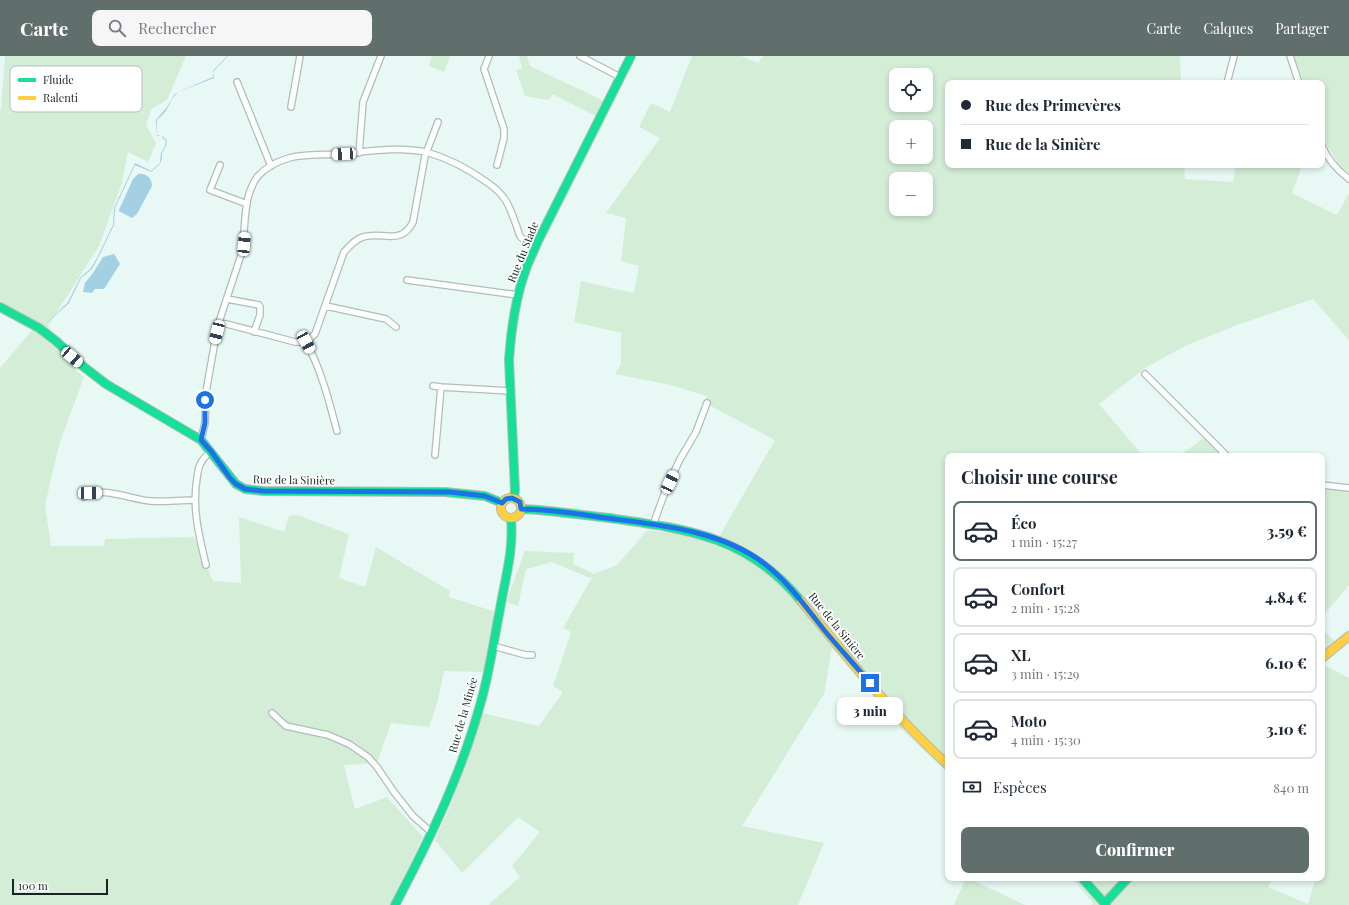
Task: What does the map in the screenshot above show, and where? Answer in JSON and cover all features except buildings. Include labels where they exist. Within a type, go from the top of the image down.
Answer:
[{"type":"street","points":[[291,106],[300,56]]},
{"type":"street","points":[[359,153],[363,102],[382,56]]},
{"type":"street","points":[[489,56],[484,69],[504,130],[504,138],[496,165]]},
{"type":"street","points":[[580,56],[620,77]]},
{"type":"street","name":"Rue du Stade","points":[[514,498],[515,490],[509,360],[513,319],[518,295],[525,271],[535,246],[631,56]]},
{"type":"street","points":[[1228,80],[1234,56]]},
{"type":"street","points":[[1290,56],[1298,80]]},
{"type":"street","points":[[237,82],[271,166]]},
{"type":"street","points":[[219,322],[295,342],[306,342],[315,334],[344,252],[354,241],[364,236],[398,236],[405,233],[409,229],[413,222],[426,152],[438,122]]},
{"type":"street","points":[[201,440],[205,423],[206,392],[219,322],[242,249],[247,204],[251,186],[260,174],[271,166],[291,157],[403,149],[426,152],[472,172],[504,196],[512,212],[520,236],[535,246]]},
{"type":"street","points":[[1325,153],[1327,158],[1349,179]]},
{"type":"street","points":[[220,165],[210,190],[247,204]]},
{"type":"street","points":[[408,280],[518,295]]},
{"type":"street","points":[[227,298],[256,304],[260,307],[260,315],[254,332]]},
{"type":"street","points":[[326,306],[386,319],[396,327]]},
{"type":"street","name":"Rue de la Sinière","points":[[0,307],[24,319],[56,341],[80,364],[106,384],[201,440],[211,451],[230,478],[241,487],[252,491],[450,492],[485,496],[502,503]]},
{"type":"street","points":[[306,342],[313,355],[330,402],[337,431]]},
{"type":"street","points":[[1145,374],[1223,453]]},
{"type":"street","points":[[433,386],[510,391]]},
{"type":"street","points":[[435,454],[441,387]]},
{"type":"street","points":[[653,524],[665,492],[679,461],[696,432],[707,403]]},
{"type":"street","points":[[206,565],[199,537],[196,516],[195,488],[201,462],[211,451]]},
{"type":"street","points":[[1325,485],[1349,488]]},
{"type":"street","points":[[84,497],[90,493],[112,493],[152,501],[195,500]]},
{"type":"street","points":[[508,498],[514,498],[520,502],[521,509],[517,517],[511,519],[502,514],[502,503],[508,498]]},
{"type":"street","name":"Rue de la Sinière","points":[[521,509],[541,509],[681,529],[710,537],[742,550],[766,565],[793,590],[825,631],[916,735],[945,762]]},
{"type":"street","name":"Rue de la Minée","points":[[395,905],[432,833],[454,781],[470,737],[482,697],[493,646],[511,549],[511,519]]},
{"type":"street","points":[[1325,656],[1349,636]]},
{"type":"street","points":[[493,646],[526,655],[532,655]]},
{"type":"street","points":[[272,713],[286,726],[328,735],[349,744],[368,757],[413,816],[432,833]]},
{"type":"street","points":[[1085,881],[1106,904],[1125,881]]},
{"type":"green space","points":[[5,56],[186,56],[167,100],[151,109],[146,125],[156,143],[148,162],[128,152],[122,183],[99,246],[48,326],[74,369],[84,377],[59,445],[45,505],[51,546],[104,546],[105,539],[194,537],[213,581],[241,583],[239,517],[284,532],[289,516],[297,515],[349,534],[339,578],[365,587],[376,547],[450,591],[449,597],[496,612],[484,672],[444,671],[438,700],[429,727],[391,723],[377,763],[344,765],[355,809],[387,797],[423,837],[391,905],[0,905],[0,368],[33,329],[0,311],[1,108]]},
{"type":"green space","points":[[432,56],[450,56],[444,72],[429,66]]},
{"type":"green space","points":[[519,56],[527,56],[530,66],[604,101],[595,116],[553,94],[549,100],[525,96],[516,70],[522,68]]},
{"type":"green space","points":[[692,56],[741,56],[758,63],[763,56],[1180,56],[1181,80],[945,80],[945,168],[1184,168],[1185,179],[1233,182],[1235,168],[1301,168],[1292,193],[1337,215],[1349,193],[1349,340],[1313,299],[1237,325],[1185,346],[1145,368],[1099,404],[1140,453],[945,453],[945,770],[900,728],[832,648],[824,694],[742,826],[824,843],[798,905],[490,905],[489,904],[520,877],[512,866],[540,832],[518,817],[462,873],[435,840],[451,804],[482,713],[539,726],[563,692],[553,686],[571,632],[563,628],[593,576],[590,578],[552,562],[526,569],[518,606],[506,602],[525,551],[574,553],[573,564],[594,574],[617,565],[648,530],[684,535],[715,544],[775,440],[705,403],[707,396],[671,385],[615,374],[621,364],[621,333],[574,322],[581,281],[634,293],[639,266],[621,261],[626,218],[606,213],[660,138],[639,127],[651,103],[670,112]]},
{"type":"green space","points":[[1294,56],[1349,56],[1349,173],[1338,163],[1325,143],[1325,80],[1303,80]]},
{"type":"green space","points":[[1205,437],[1221,453],[1183,453]]},
{"type":"green space","points":[[1325,487],[1349,490],[1349,585],[1325,613]]},
{"type":"green space","points":[[1325,631],[1335,642],[1325,655]]},
{"type":"green space","points":[[1325,666],[1349,678],[1349,905],[1091,905],[1093,903],[1075,881],[1271,881],[1268,887],[1308,904],[1315,881],[1325,881]]},
{"type":"green space","points":[[965,881],[974,881],[1025,905],[954,905]]},
{"type":"water","points":[[227,56],[228,56],[213,72]]},
{"type":"water","points":[[213,72],[214,78],[178,92],[213,77]]},
{"type":"water","points":[[178,92],[172,99],[166,111],[157,120],[157,135],[160,136],[157,136],[156,120],[167,107],[174,95]]},
{"type":"water","points":[[161,136],[167,141],[162,153],[160,164],[151,172],[135,165],[115,208],[114,225],[92,269],[81,278],[69,303],[45,325],[68,302],[80,278],[91,268],[98,256],[113,225],[114,208],[135,163],[151,171],[160,163],[161,153],[166,141]]},
{"type":"water","points":[[138,174],[148,176],[151,180],[152,186],[137,214],[132,218],[119,210],[133,179]]},
{"type":"water","points":[[114,254],[120,264],[104,289],[95,289],[92,293],[83,292],[85,283],[103,257]]},
{"type":"traffic: fast","points":[[514,498],[515,490],[509,360],[512,327],[519,293],[526,268],[538,241],[631,56]]},
{"type":"traffic: fast","points":[[0,307],[39,328],[106,384],[201,440],[236,484],[245,489],[263,491],[445,492],[485,496],[502,503]]},
{"type":"traffic: fast","points":[[521,509],[554,511],[664,526],[714,539],[738,549],[760,562],[781,579],[801,601]]},
{"type":"traffic: fast","points":[[395,905],[433,829],[455,779],[474,726],[487,676],[508,564],[512,531],[511,519]]},
{"type":"traffic: fast","points":[[1085,881],[1106,905]]},
{"type":"traffic: fast","points":[[1105,903],[1125,881]]},
{"type":"traffic: slow","points":[[507,498],[515,498],[521,504],[521,508],[521,512],[515,518],[507,518],[501,512],[501,504],[507,498]]},
{"type":"traffic: slow","points":[[801,601],[890,707],[945,762]]},
{"type":"traffic: slow","points":[[1325,656],[1349,636]]},
{"type":"route","points":[[205,400],[205,423],[201,440],[211,451],[230,478],[241,487],[252,491],[450,492],[485,496],[502,503],[508,498],[514,498],[520,502],[521,509],[541,509],[681,529],[710,537],[742,550],[766,565],[793,590],[825,631],[870,683]]}]
